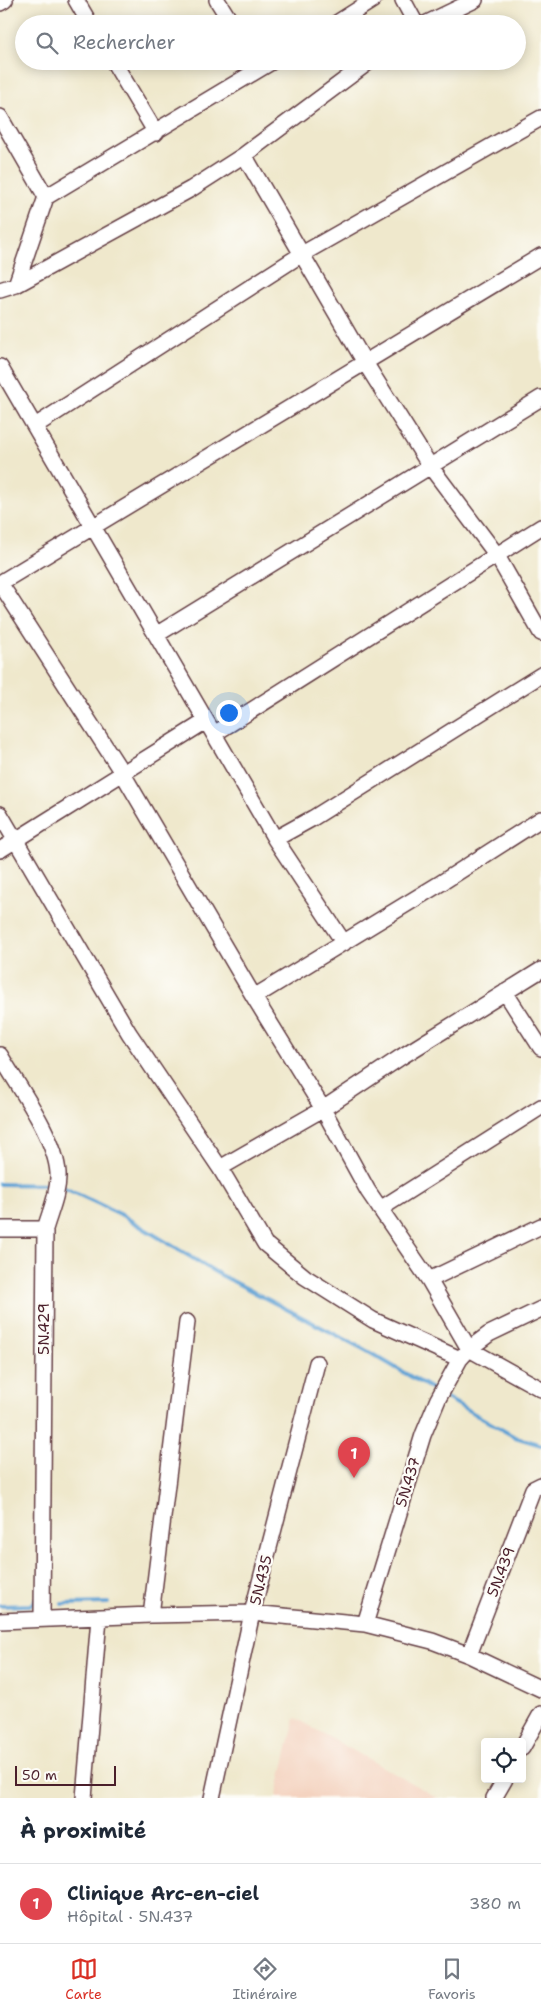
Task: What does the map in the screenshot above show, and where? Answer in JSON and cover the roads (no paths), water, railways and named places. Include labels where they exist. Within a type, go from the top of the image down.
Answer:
[{"type":"street","points":[[0,3],[5,0]]},
{"type":"street","points":[[76,0],[85,15]]},
{"type":"street","points":[[217,0],[226,15]]},
{"type":"street","points":[[350,15],[374,0]]},
{"type":"street","points":[[402,0],[411,15]]},
{"type":"street","points":[[443,15],[474,0]]},
{"type":"street","points":[[118,70],[156,132]]},
{"type":"street","points":[[16,285],[46,197],[156,132],[250,70]]},
{"type":"street","points":[[0,290],[16,285],[191,189],[244,155],[358,70]]},
{"type":"street","points":[[0,117],[46,197]]},
{"type":"street","points":[[35,426],[302,254],[541,118]]},
{"type":"street","points":[[244,155],[364,361],[430,466],[496,554],[541,633]]},
{"type":"street","points":[[464,1354],[429,1280],[380,1209],[323,1109],[254,998],[123,774],[0,583],[364,361],[541,256]]},
{"type":"street","points":[[0,367],[275,839],[344,943]]},
{"type":"street","points":[[156,635],[541,398]]},
{"type":"street","points":[[0,850],[123,774],[210,727],[541,527]]},
{"type":"street","points":[[275,839],[313,818],[541,675]]},
{"type":"street","points":[[0,814],[129,1033],[220,1168],[265,1244],[305,1277],[373,1320],[464,1354],[541,1389]]},
{"type":"street","points":[[254,998],[541,819]]},
{"type":"street","points":[[220,1168],[323,1109],[401,1057],[541,970]]},
{"type":"street","points":[[505,992],[541,1048]]},
{"type":"street","name":"5N.429","points":[[0,1055],[52,1144],[58,1173],[55,1195],[45,1230],[42,1619]]},
{"type":"street","points":[[380,1209],[541,1107]]},
{"type":"street","points":[[429,1280],[541,1226]]},
{"type":"street","points":[[0,1228],[45,1230]]},
{"type":"street","points":[[464,1354],[489,1334],[541,1309]]},
{"type":"street","points":[[151,1615],[187,1322]]},
{"type":"street","name":"5N.437","points":[[365,1624],[422,1436],[438,1398],[464,1354]]},
{"type":"street","name":"5N.435","points":[[212,1798],[252,1613],[317,1363]]},
{"type":"street","name":"5N.439","points":[[469,1655],[537,1487]]},
{"type":"street","points":[[0,1621],[252,1613],[365,1624],[432,1641],[469,1655],[541,1689]]},
{"type":"street","points":[[84,1798],[99,1618]]},
{"type":"street","points":[[526,1741],[541,1714]]},
{"type":"street","points":[[494,1798],[503,1783]]},
{"type":"waterway","points":[[0,1184],[53,1185]]},
{"type":"waterway","points":[[60,1186],[120,1214],[217,1273],[367,1351],[437,1392]]},
{"type":"waterway","points":[[443,1396],[515,1437],[541,1445]]},
{"type":"waterway","points":[[0,1606],[31,1605],[38,1599]]},
{"type":"waterway","points":[[62,1604],[108,1603]]},
{"type":"place","name":"Clinique Arc-en-ciel","points":[[354,1478]]}]
